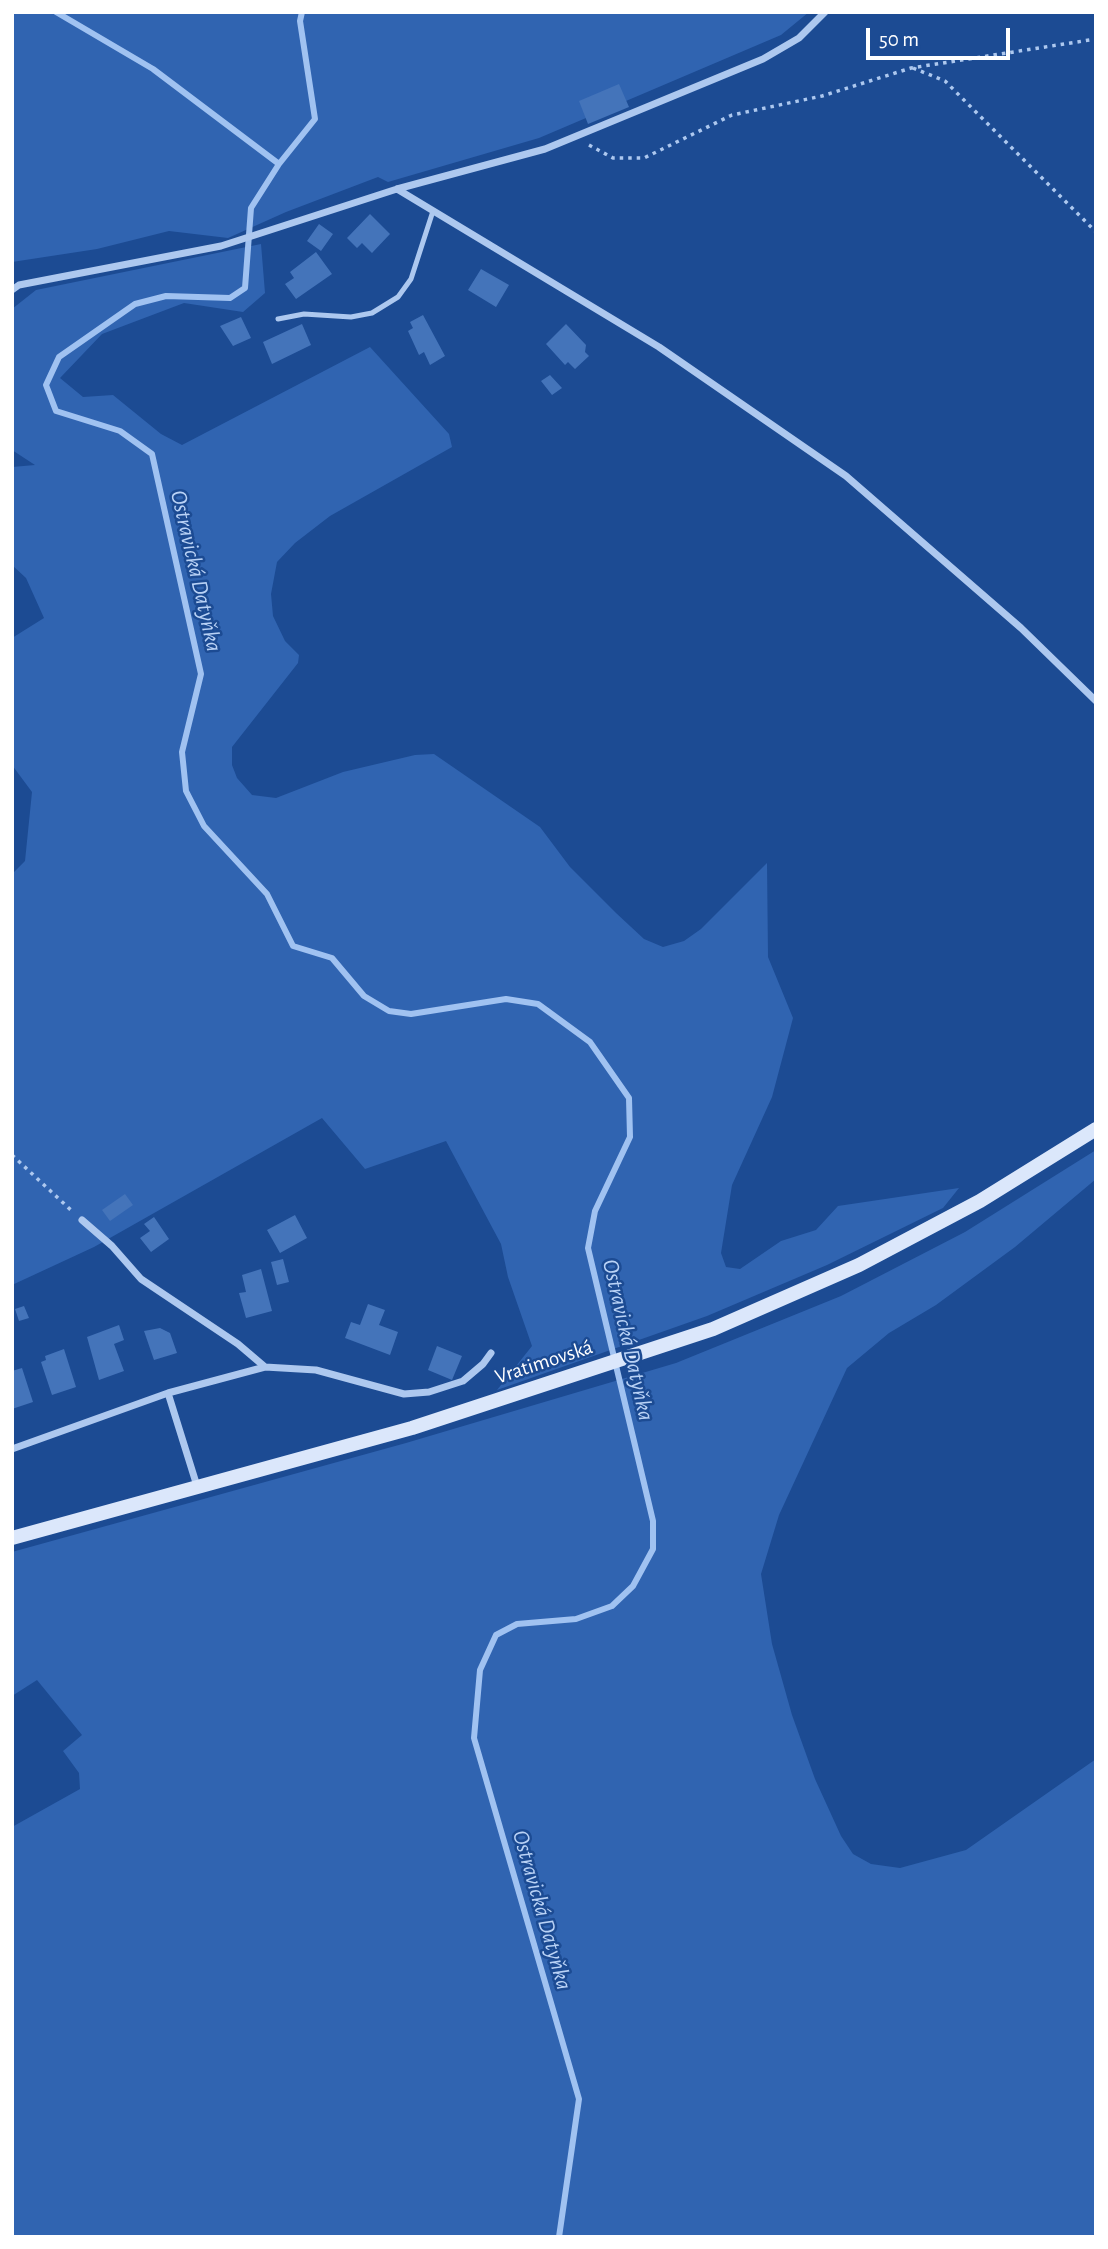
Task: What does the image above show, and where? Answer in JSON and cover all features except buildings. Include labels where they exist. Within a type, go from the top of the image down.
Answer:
[{"type":"main road","name":"Vratimovská","points":[[12,1538],[412,1428],[713,1329],[859,1265],[980,1200],[1096,1129]]},
{"type":"street","points":[[12,290],[19,285],[221,246],[397,189],[545,149],[763,59],[799,38],[825,12]]},
{"type":"street","points":[[397,189],[659,347],[846,476],[1021,628],[1096,701]]},
{"type":"street","points":[[82,1220],[112,1246],[141,1279],[238,1344],[265,1367]]},
{"type":"street","points":[[12,1449],[168,1393],[265,1367],[316,1370],[404,1394],[429,1392],[463,1381],[483,1364],[491,1353]]},
{"type":"street","points":[[168,1393],[197,1486]]},
{"type":"lane","points":[[278,319],[304,314],[351,317],[372,313],[398,298],[411,279],[433,211]]},
{"type":"path","points":[[575,137],[613,158],[644,158],[733,115],[821,96],[911,68],[1096,38]]},
{"type":"path","points":[[911,68],[945,81],[1096,232]]},
{"type":"path","points":[[12,1155],[82,1220]]},
{"type":"shaded area","points":[[12,12],[809,12],[781,35],[539,138],[388,182],[378,177],[286,212],[228,238],[169,231],[97,249],[12,262]]},
{"type":"shaded area","points":[[261,244],[265,293],[243,312],[184,303],[102,334],[60,378],[83,397],[113,395],[161,434],[182,445],[370,347],[449,434],[452,447],[330,516],[295,543],[277,562],[271,594],[273,616],[285,641],[299,655],[298,663],[232,747],[232,765],[237,778],[252,795],[276,798],[343,772],[415,755],[434,754],[540,827],[570,867],[616,913],[644,939],[663,947],[684,941],[701,929],[767,863],[768,957],[793,1018],[772,1097],[732,1185],[721,1253],[726,1267],[740,1269],[781,1241],[816,1230],[838,1206],[959,1188],[943,1208],[827,1265],[707,1316],[497,1390],[532,1346],[508,1277],[501,1244],[446,1141],[365,1169],[322,1118],[94,1247],[12,1285],[12,874],[25,861],[32,792],[12,765],[12,638],[44,618],[26,578],[12,565],[12,467],[35,465],[12,450],[12,309],[36,290]]},
{"type":"shaded area","points":[[1096,1150],[1096,1179],[1015,1247],[936,1305],[889,1333],[847,1368],[779,1515],[761,1574],[772,1644],[792,1715],[815,1779],[841,1836],[853,1854],[871,1864],[900,1868],[966,1850],[1096,1759],[1096,2233],[1091,2237],[12,2237],[12,1827],[80,1789],[79,1773],[63,1751],[82,1735],[37,1680],[12,1696],[12,1552],[406,1443],[676,1363],[841,1296],[965,1232]]},
{"type":"waterway","points":[[56,12],[153,69],[279,164]]},
{"type":"waterway","name":"Ostravická Datyňka","points":[[302,12],[300,21],[315,119],[279,164],[251,208],[245,288],[230,298],[166,296],[135,304],[59,357],[46,385],[56,411],[120,431],[152,454],[201,674],[182,752],[186,791],[204,826],[267,894],[293,946],[332,958],[364,996],[389,1011],[411,1014],[506,999],[538,1004],[590,1042],[629,1098],[630,1137],[595,1211],[588,1248],[653,1521],[653,1549],[633,1586],[612,1606],[576,1619],[517,1624],[496,1635],[480,1670],[474,1738],[579,2099],[559,2237]]}]
